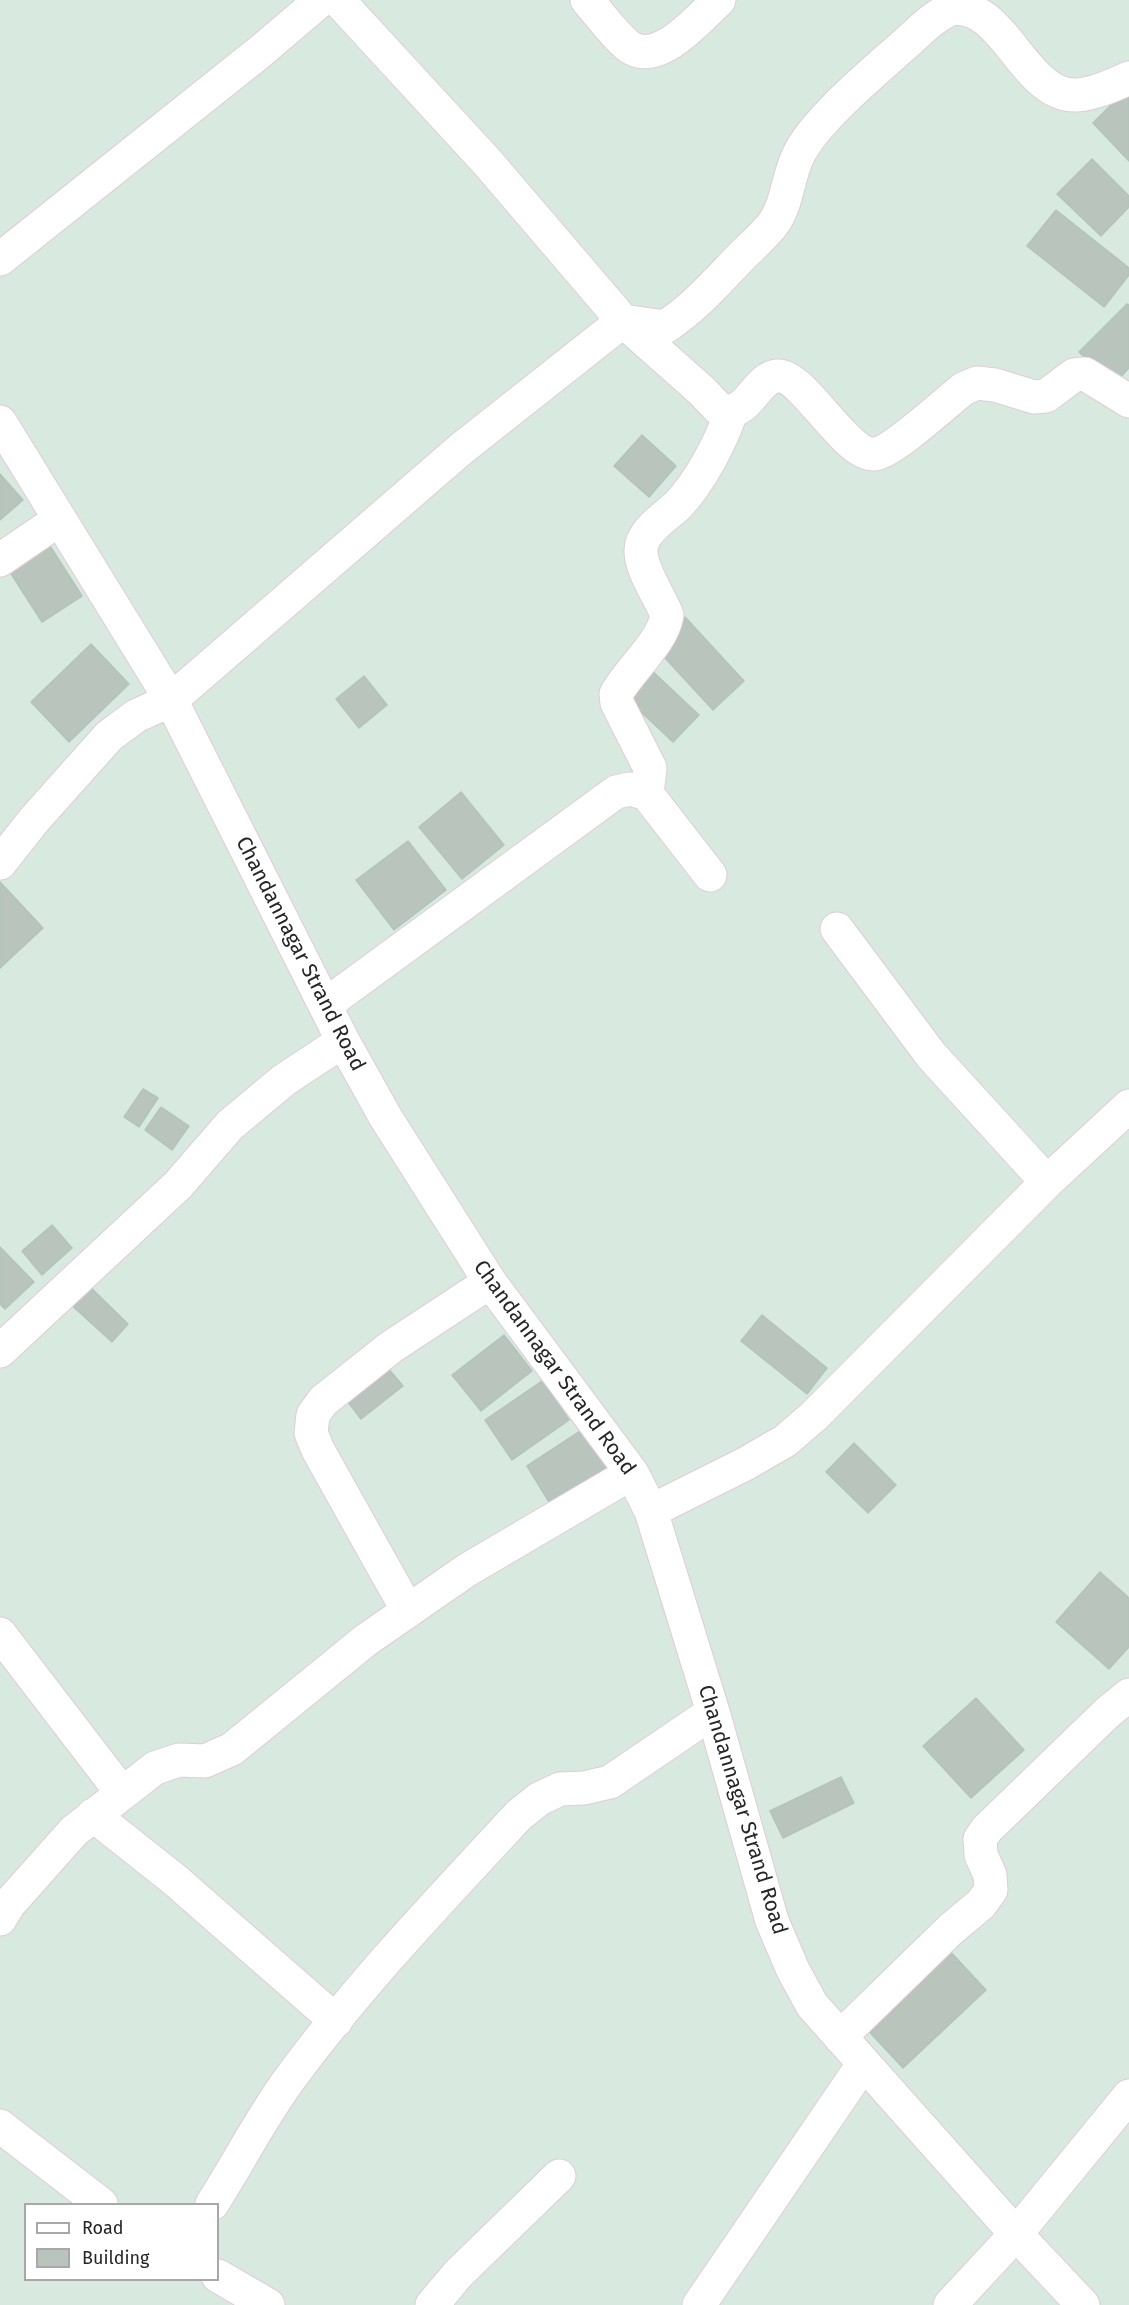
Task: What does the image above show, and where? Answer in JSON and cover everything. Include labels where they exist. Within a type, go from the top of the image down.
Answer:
[{"type":"street","points":[[0,259],[321,0]]},
{"type":"street","points":[[338,0],[488,163],[623,321],[719,409],[731,412]]},
{"type":"street","points":[[587,0],[628,46],[646,54],[659,50],[677,37],[719,0]]},
{"type":"street","points":[[0,863],[34,820],[109,736],[136,716],[171,700],[461,449],[623,321],[665,327],[685,314],[772,225],[783,207],[798,156],[815,131],[849,95],[932,21],[951,8],[973,3],[988,14],[1037,74],[1058,90],[1076,95],[1129,78]]},
{"type":"street","points":[[647,794],[650,768],[617,703],[616,694],[660,634],[666,622],[667,615],[645,569],[640,550],[646,535],[680,503],[710,460],[731,412],[742,405],[768,380],[777,376],[790,379],[842,433],[863,451],[875,454],[890,447],[963,389],[977,383],[995,385],[1034,397],[1046,396],[1074,375],[1085,374],[1129,401]]},
{"type":"street","name":"Chandannagar Strand Road","points":[[0,422],[171,700],[343,1041],[386,1118],[490,1282],[632,1473],[651,1511],[713,1712],[772,1921],[793,1970],[812,2005],[1016,2234],[1083,2305]]},
{"type":"street","points":[[0,560],[60,519]]},
{"type":"street","points":[[325,1005],[616,792],[630,789],[647,794],[710,875]]},
{"type":"street","points":[[837,929],[931,1055],[1047,1182]]},
{"type":"street","points":[[0,1351],[178,1185],[230,1125],[284,1080],[343,1041]]},
{"type":"street","points":[[651,1511],[786,1441],[814,1416],[1047,1182],[1129,1106]]},
{"type":"street","points":[[408,1611],[318,1450],[311,1432],[313,1415],[323,1401],[391,1347],[490,1282]]},
{"type":"street","points":[[0,1919],[9,1904],[74,1831],[155,1768],[179,1760],[205,1761],[232,1749],[366,1640],[467,1570],[632,1473]]},
{"type":"street","points":[[0,1634],[122,1793]]},
{"type":"street","points":[[840,2037],[951,1929],[981,1904],[991,1890],[990,1875],[981,1855],[980,1839],[987,1829],[1107,1713],[1129,1695]]},
{"type":"street","points":[[213,2203],[286,2085],[336,2021],[387,1957],[519,1815],[539,1799],[560,1789],[584,1788],[610,1782],[713,1712]]},
{"type":"street","points":[[93,1815],[175,1880],[336,2021]]},
{"type":"street","points":[[699,2305],[864,2063]]},
{"type":"street","points":[[950,2305],[1016,2234],[1129,2096]]},
{"type":"street","points":[[0,2126],[98,2203]]},
{"type":"street","points":[[432,2305],[466,2266],[559,2176]]},
{"type":"street","points":[[219,2277],[268,2305]]},
{"type":"building","points":[[1129,89],[1129,161],[1093,123]]},
{"type":"building","points":[[1092,159],[1129,196],[1129,207],[1101,236],[1057,194]]},
{"type":"building","points":[[1056,210],[1129,268],[1129,275],[1104,307],[1027,246]]},
{"type":"building","points":[[1127,304],[1129,305],[1129,368],[1113,385],[1079,352]]},
{"type":"building","points":[[642,435],[676,466],[649,497],[614,466]]},
{"type":"building","points":[[0,474],[23,500],[0,520]]},
{"type":"building","points":[[50,546],[82,596],[42,622],[10,572]]},
{"type":"building","points":[[685,617],[744,681],[713,710],[654,646]]},
{"type":"building","points":[[91,644],[129,684],[69,742],[31,702]]},
{"type":"building","points":[[649,668],[699,715],[673,742],[623,695]]},
{"type":"building","points":[[364,676],[387,705],[359,728],[336,699]]},
{"type":"building","points":[[461,792],[504,845],[462,879],[419,827]]},
{"type":"building","points":[[408,841],[446,890],[394,930],[356,880]]},
{"type":"building","points":[[0,882],[43,928],[0,968]]},
{"type":"building","points":[[143,1089],[158,1098],[139,1127],[124,1117]]},
{"type":"building","points":[[161,1107],[189,1126],[172,1150],[145,1130]]},
{"type":"building","points":[[52,1225],[72,1248],[42,1275],[22,1251]]},
{"type":"building","points":[[0,1247],[34,1282],[5,1309],[0,1304]]},
{"type":"building","points":[[85,1282],[128,1324],[112,1342],[67,1301]]},
{"type":"building","points":[[762,1315],[827,1368],[807,1394],[741,1341]]},
{"type":"building","points":[[504,1335],[532,1371],[481,1411],[452,1375]]},
{"type":"building","points":[[382,1361],[403,1386],[361,1419],[341,1393]]},
{"type":"building","points":[[542,1381],[569,1420],[512,1460],[485,1420]]},
{"type":"building","points":[[585,1428],[613,1472],[554,1510],[527,1466]]},
{"type":"building","points":[[854,1443],[896,1485],[868,1513],[826,1472]]},
{"type":"building","points":[[1100,1572],[1129,1598],[1129,1647],[1109,1669],[1056,1622]]},
{"type":"building","points":[[976,1698],[1024,1750],[971,1798],[923,1746]]},
{"type":"building","points":[[841,1777],[854,1803],[783,1838],[770,1811]]},
{"type":"building","points":[[945,1946],[986,1990],[903,2068],[862,2024]]}]
